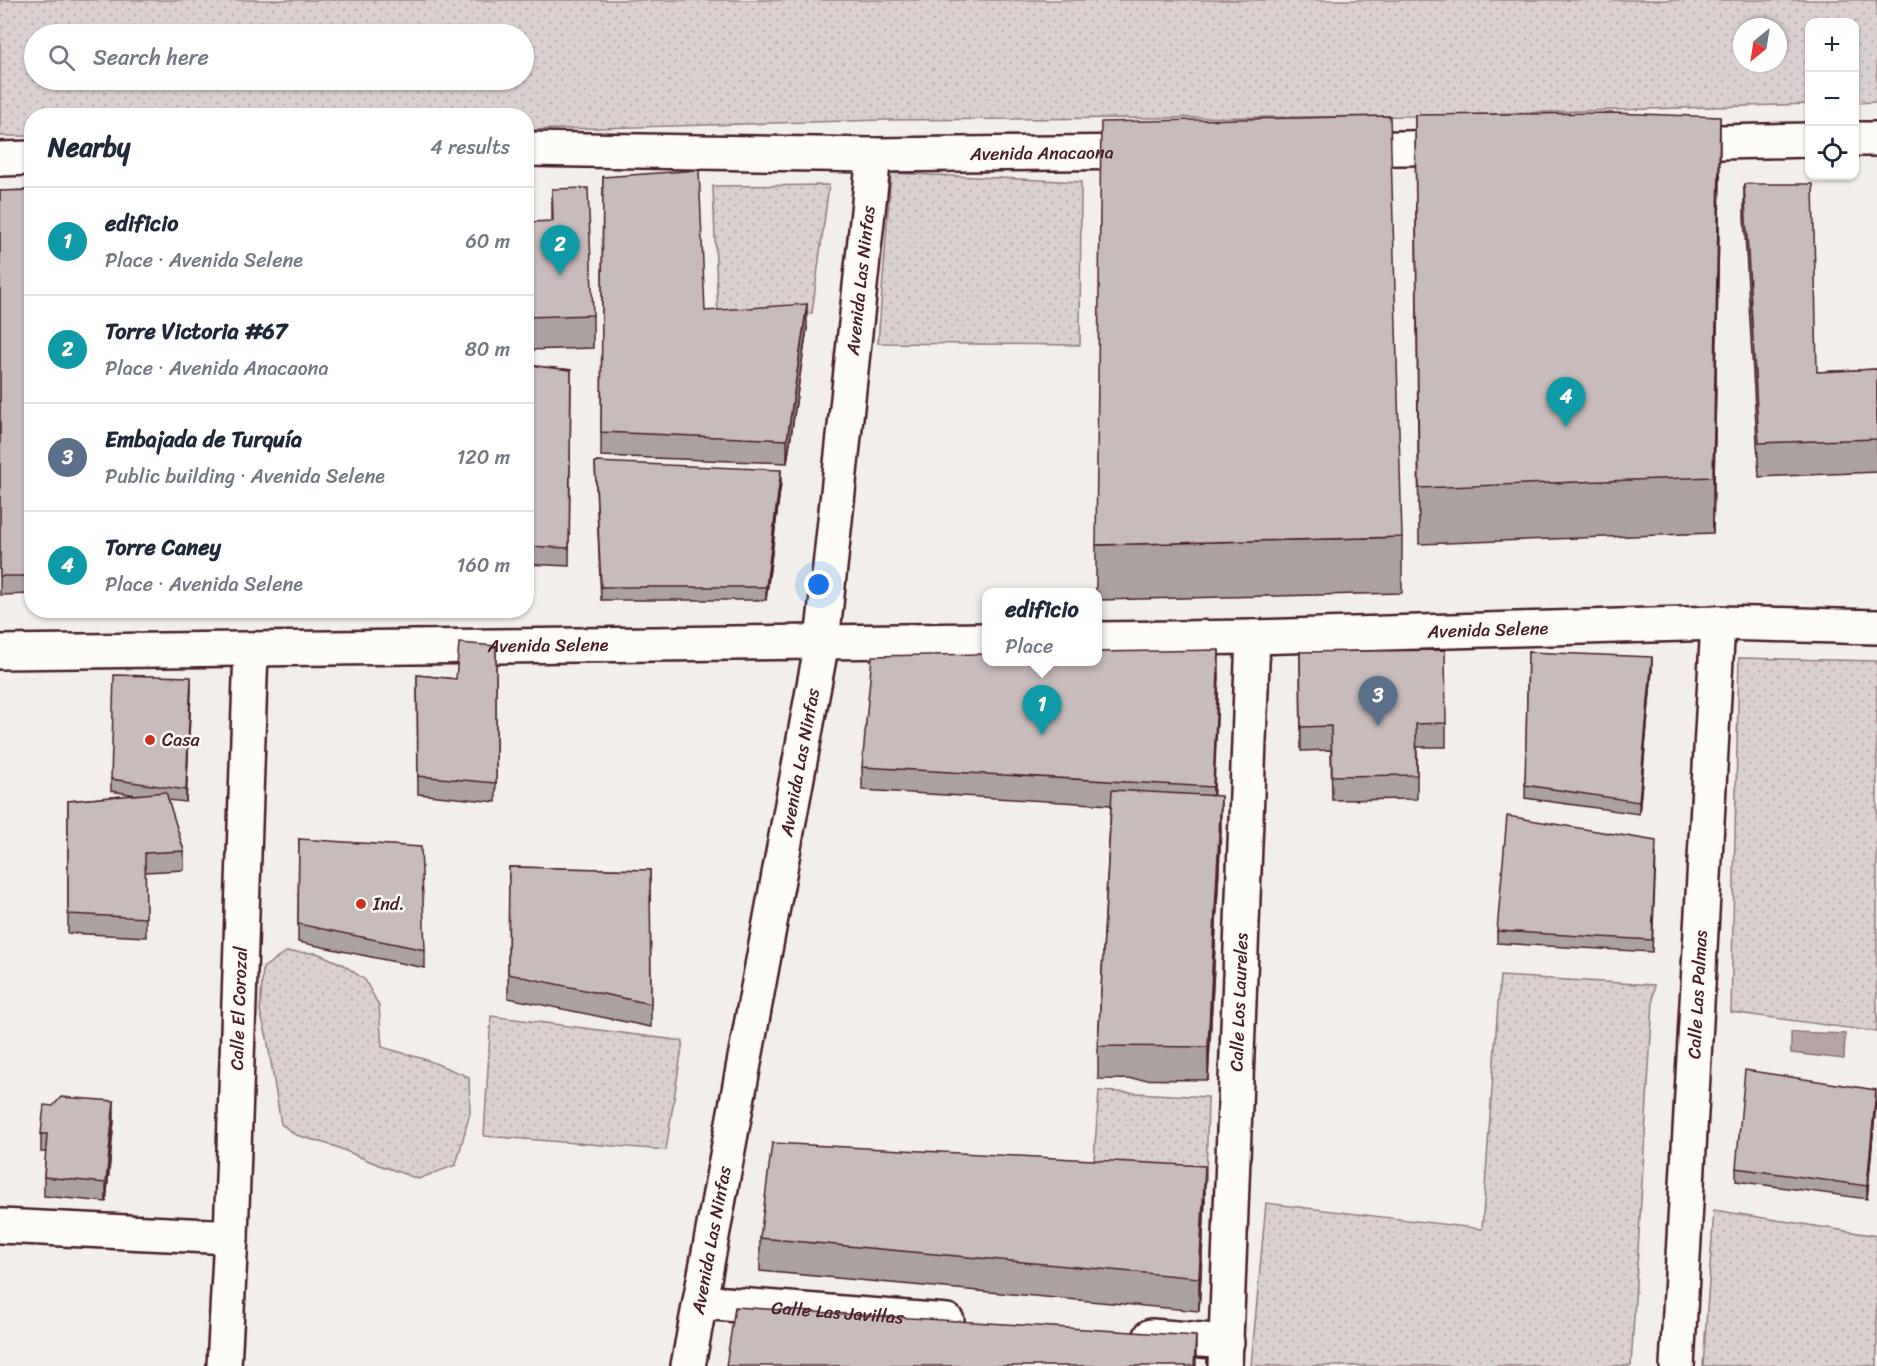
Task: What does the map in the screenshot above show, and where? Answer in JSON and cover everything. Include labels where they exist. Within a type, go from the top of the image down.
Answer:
[{"type":"street","points":[[1859,139],[1877,139]]},
{"type":"street","points":[[1642,143],[1805,140]]},
{"type":"street","points":[[1321,149],[1487,146]]},
{"type":"street","name":"Avenida Anacaona","points":[[534,149],[874,155],[1180,151]]},
{"type":"street","name":"Avenida Las Ninfas","points":[[688,1366],[822,642],[874,155]]},
{"type":"street","points":[[0,159],[24,158]]},
{"type":"street","name":"Avenida Selene","points":[[1102,639],[1253,637],[1718,623],[1877,627]]},
{"type":"street","name":"Calle Las Palmas","points":[[1677,1366],[1718,623]]},
{"type":"street","name":"Calle Los Laureles","points":[[1226,1354],[1253,637]]},
{"type":"street","name":"Avenida Selene","points":[[0,652],[982,640]]},
{"type":"street","name":"Calle El Corozal","points":[[224,1366],[231,1237],[251,649]]},
{"type":"street","points":[[0,1226],[231,1237]]},
{"type":"street","name":"Calle Las Javillas","points":[[700,1302],[981,1324]]},
{"type":"street","points":[[1121,1334],[1226,1354]]},
{"type":"shaded area","points":[[0,0],[1877,0],[1877,102],[1859,103],[1859,18],[1805,18],[1805,104],[1421,116],[883,120],[534,130],[534,108],[24,108],[24,136],[0,136]]},
{"type":"shaded area","points":[[891,173],[1081,182],[1080,345],[878,343]]},
{"type":"shaded area","points":[[829,185],[812,313],[718,317],[713,186]]},
{"type":"shaded area","points":[[1739,658],[1877,661],[1877,1032],[1731,1012]]},
{"type":"shaded area","points":[[286,952],[317,953],[342,964],[365,980],[379,1006],[382,1047],[427,1060],[469,1077],[470,1113],[456,1165],[418,1179],[334,1146],[296,1135],[281,1124],[267,1038],[260,1011],[263,968]]},
{"type":"shaded area","points":[[1500,976],[1654,985],[1631,1366],[1251,1366],[1266,1203],[1482,1229]]},
{"type":"shaded area","points":[[491,1016],[683,1041],[666,1150],[484,1136]]},
{"type":"shaded area","points":[[1791,1032],[1845,1034],[1844,1059],[1791,1053]]},
{"type":"shaded area","points":[[1099,1091],[1208,1097],[1206,1183],[1093,1173]]},
{"type":"shaded area","points":[[1714,1210],[1877,1236],[1877,1366],[1703,1366]]},
{"type":"building","points":[[1613,113],[1720,117],[1713,477],[1419,488],[1415,115]]},
{"type":"building","points":[[1390,116],[1402,537],[1096,545],[1101,122]]},
{"type":"building","points":[[699,170],[705,311],[807,304],[787,440],[601,432],[603,177]]},
{"type":"building","points":[[1744,184],[1813,184],[1817,372],[1877,369],[1877,439],[1759,443]]},
{"type":"building","points":[[588,188],[593,315],[534,317],[534,222],[553,221],[552,189]]},
{"type":"building","points":[[24,190],[24,576],[0,576],[0,191]]},
{"type":"building","points":[[534,366],[571,370],[569,548],[534,546]]},
{"type":"building","points":[[595,462],[781,470],[766,587],[601,587]]},
{"type":"building","points":[[459,643],[496,646],[496,783],[418,776],[417,675],[456,679]]},
{"type":"building","points":[[1219,650],[1213,787],[862,767],[872,656],[982,654],[982,666],[1102,666],[1102,652]]},
{"type":"building","points":[[1445,650],[1446,723],[1416,724],[1417,775],[1332,776],[1331,726],[1301,727],[1300,652]]},
{"type":"building","points":[[1528,652],[1652,657],[1639,802],[1525,785]]},
{"type":"building","name":"Casa","points":[[114,675],[191,677],[186,790],[111,779]]},
{"type":"building","points":[[1112,790],[1221,796],[1208,1047],[1098,1046]]},
{"type":"building","points":[[166,792],[184,851],[145,853],[146,918],[68,914],[68,801]]},
{"type":"building","points":[[1507,816],[1656,841],[1652,940],[1497,931]]},
{"type":"building","name":"Ind.","points":[[299,839],[421,847],[425,950],[298,924]]},
{"type":"building","points":[[509,867],[650,870],[651,1004],[508,974]]},
{"type":"building","points":[[1745,1070],[1876,1090],[1867,1186],[1736,1168]]},
{"type":"building","points":[[61,1097],[114,1101],[106,1183],[44,1177],[47,1134],[41,1134],[44,1105],[53,1106]]},
{"type":"building","points":[[772,1143],[1205,1166],[1199,1278],[760,1238]]},
{"type":"building","points":[[735,1307],[1196,1336],[1194,1366],[726,1366]]},
{"type":"place","name":"Torre Victoria #67","points":[[560,275]]},
{"type":"place","name":"Torre Caney","points":[[1566,427]]},
{"type":"place","name":"Embajada de Turquía","points":[[1378,726]]},
{"type":"place","name":"edificio","points":[[1042,735]]},
{"type":"place","name":"Casa","points":[[150,740]]},
{"type":"place","name":"Ind.","points":[[361,904]]}]
